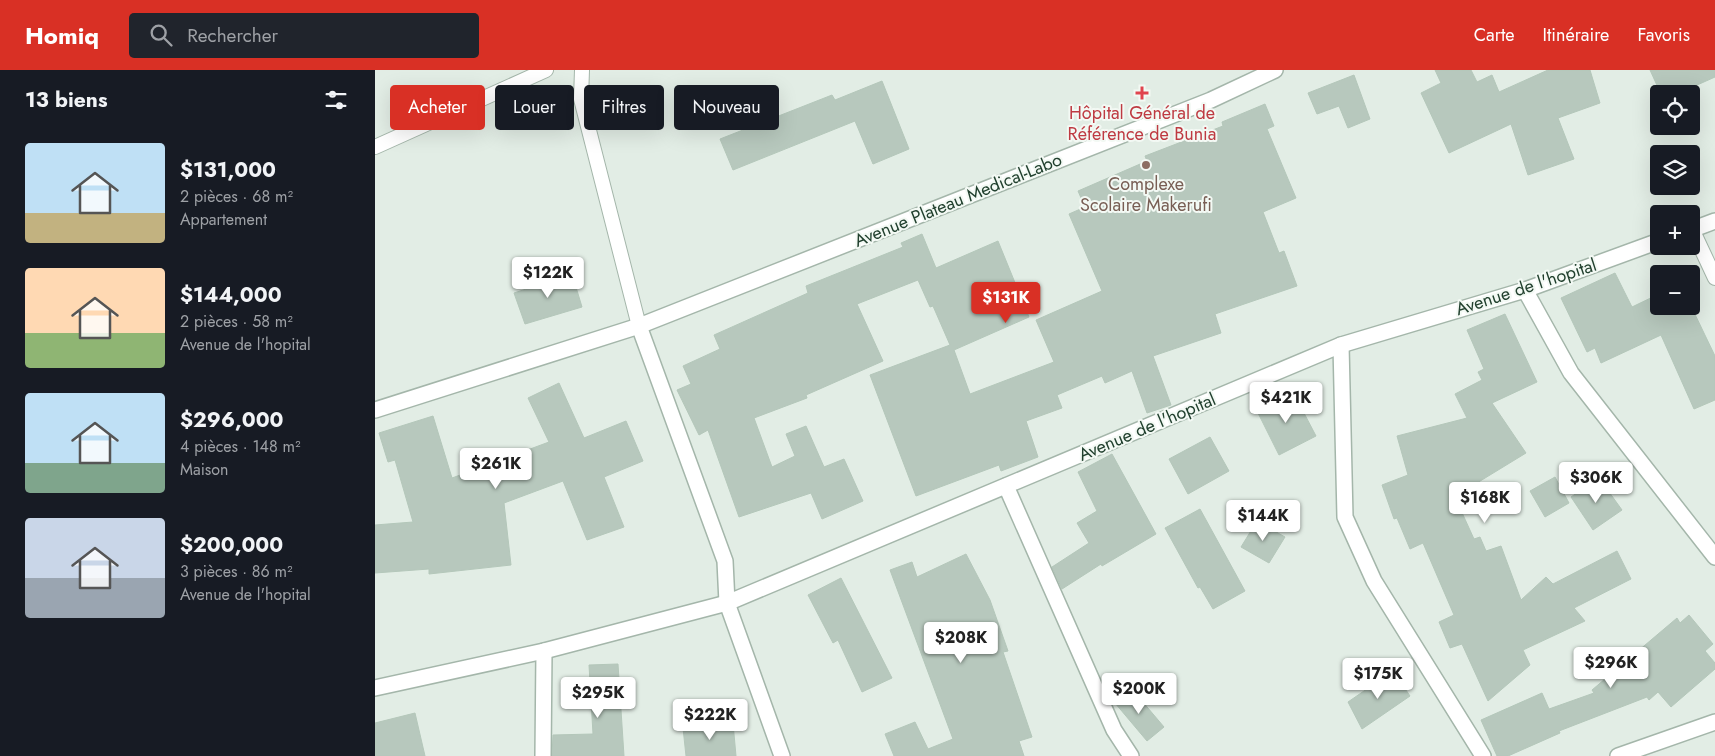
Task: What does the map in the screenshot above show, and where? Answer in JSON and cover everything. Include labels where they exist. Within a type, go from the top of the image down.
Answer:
[{"type":"street","name":"Avenue Plateau Medical-Labo","points":[[375,410],[639,326],[1211,100],[1275,70]]},
{"type":"street","points":[[1700,226],[1715,221]]},
{"type":"street","name":"Avenue de l'hopital","points":[[375,688],[544,652],[727,603],[1341,345],[1525,290],[1650,244]]},
{"type":"street","points":[[1525,290],[1571,373],[1715,557]]},
{"type":"street","points":[[639,326],[725,561],[727,603],[782,756]]},
{"type":"street","points":[[1341,345],[1345,518],[1374,581],[1483,756]]},
{"type":"street","points":[[1005,486],[1113,730],[1131,756]]},
{"type":"street","points":[[543,756],[544,652]]},
{"type":"street","points":[[1618,756],[1715,722]]},
{"type":"lane","points":[[375,147],[546,70]]},
{"type":"lane","points":[[582,70],[581,99],[639,326]]},
{"type":"lane","points":[[1700,246],[1715,278]]},
{"type":"building","points":[[1435,70],[1471,70],[1477,82],[1492,75],[1499,92],[1548,70],[1590,70],[1600,103],[1558,118],[1574,159],[1528,175],[1511,124],[1449,153],[1421,93],[1441,83]]},
{"type":"building","points":[[1650,70],[1715,70],[1715,77],[1697,85],[1657,85]]},
{"type":"building","points":[[1354,75],[1370,119],[1348,128],[1339,106],[1317,114],[1308,93]]},
{"type":"building","points":[[882,81],[909,149],[873,164],[855,121],[733,170],[720,139],[743,130],[779,130],[779,116],[832,95],[835,100]]},
{"type":"building","points":[[1265,104],[1274,126],[1267,129],[1296,198],[1263,212],[1279,253],[1284,251],[1297,286],[1215,314],[1221,333],[1153,356],[1171,405],[1147,413],[1132,371],[1105,383],[1102,376],[1057,395],[1062,408],[1026,421],[1038,457],[1001,471],[999,465],[916,496],[870,375],[950,345],[933,306],[930,307],[918,280],[857,304],[883,361],[806,395],[807,398],[754,418],[772,467],[795,456],[786,434],[806,426],[824,467],[844,459],[863,501],[822,519],[811,493],[739,517],[708,430],[699,435],[677,390],[691,384],[683,366],[720,349],[714,335],[808,293],[806,286],[903,247],[901,243],[922,234],[936,268],[998,241],[1029,317],[954,350],[970,394],[1054,362],[1036,320],[1102,291],[1069,214],[1085,207],[1078,191],[1147,161],[1145,156],[1223,126],[1222,122]]},
{"type":"building","points":[[1615,273],[1632,307],[1650,298],[1650,315],[1695,315],[1715,356],[1715,400],[1694,409],[1661,335],[1601,363],[1595,348],[1587,352],[1561,298]]},
{"type":"building","points":[[572,274],[582,307],[525,324],[514,293]]},
{"type":"building","points":[[1505,314],[1537,382],[1492,403],[1526,453],[1472,486],[1473,489],[1454,495],[1474,539],[1480,537],[1486,551],[1501,546],[1521,600],[1546,577],[1553,584],[1617,551],[1631,579],[1574,608],[1585,621],[1523,650],[1530,665],[1488,701],[1462,644],[1450,648],[1439,622],[1454,615],[1423,543],[1410,549],[1397,518],[1394,519],[1382,485],[1408,475],[1397,436],[1467,418],[1455,394],[1482,380],[1478,372],[1484,369],[1467,330]]},
{"type":"building","points":[[559,383],[584,438],[626,421],[643,461],[604,477],[624,527],[587,540],[563,481],[504,503],[511,565],[429,574],[429,569],[375,573],[375,525],[413,522],[395,460],[388,462],[379,433],[433,416],[452,478],[549,442],[528,398]]},
{"type":"building","points":[[1293,392],[1316,436],[1279,455],[1257,411]]},
{"type":"building","points":[[1210,437],[1229,471],[1188,494],[1169,459]]},
{"type":"building","points":[[1112,454],[1156,534],[1102,566],[1101,564],[1062,589],[1052,567],[1089,543],[1077,523],[1097,511],[1078,472]]},
{"type":"building","points":[[1555,477],[1569,503],[1545,517],[1530,491]]},
{"type":"building","points":[[1599,478],[1622,510],[1593,530],[1571,497]]},
{"type":"building","points":[[1200,509],[1245,591],[1213,609],[1200,587],[1198,588],[1165,528]]},
{"type":"building","points":[[1257,521],[1285,537],[1269,563],[1241,547]]},
{"type":"building","points":[[966,554],[990,600],[1008,651],[1003,652],[1032,737],[1019,741],[1024,756],[894,756],[885,734],[915,722],[928,749],[953,739],[890,570],[912,562],[917,577]]},
{"type":"building","points":[[841,578],[892,678],[862,692],[838,640],[833,643],[808,595]]},
{"type":"building","points":[[1689,615],[1713,644],[1705,651],[1715,663],[1715,669],[1671,707],[1658,692],[1649,700],[1647,697],[1559,731],[1560,733],[1508,756],[1497,756],[1481,720],[1542,693],[1549,709],[1594,693],[1592,690],[1677,618],[1680,623]]},
{"type":"building","points":[[618,664],[624,756],[552,756],[553,735],[593,734],[589,665]]},
{"type":"building","points":[[1393,671],[1410,696],[1362,729],[1348,702]]},
{"type":"building","points":[[1131,688],[1164,727],[1147,741],[1115,703]]},
{"type":"building","points":[[415,713],[425,756],[375,756],[375,723]]},
{"type":"building","points":[[733,723],[736,756],[686,756],[683,728]]},
{"type":"place","name":"Hôpital Général de Référence de Bunia","points":[[1142,93]]},
{"type":"place","name":"Complexe Scolaire Makerufi","points":[[1146,165]]}]
